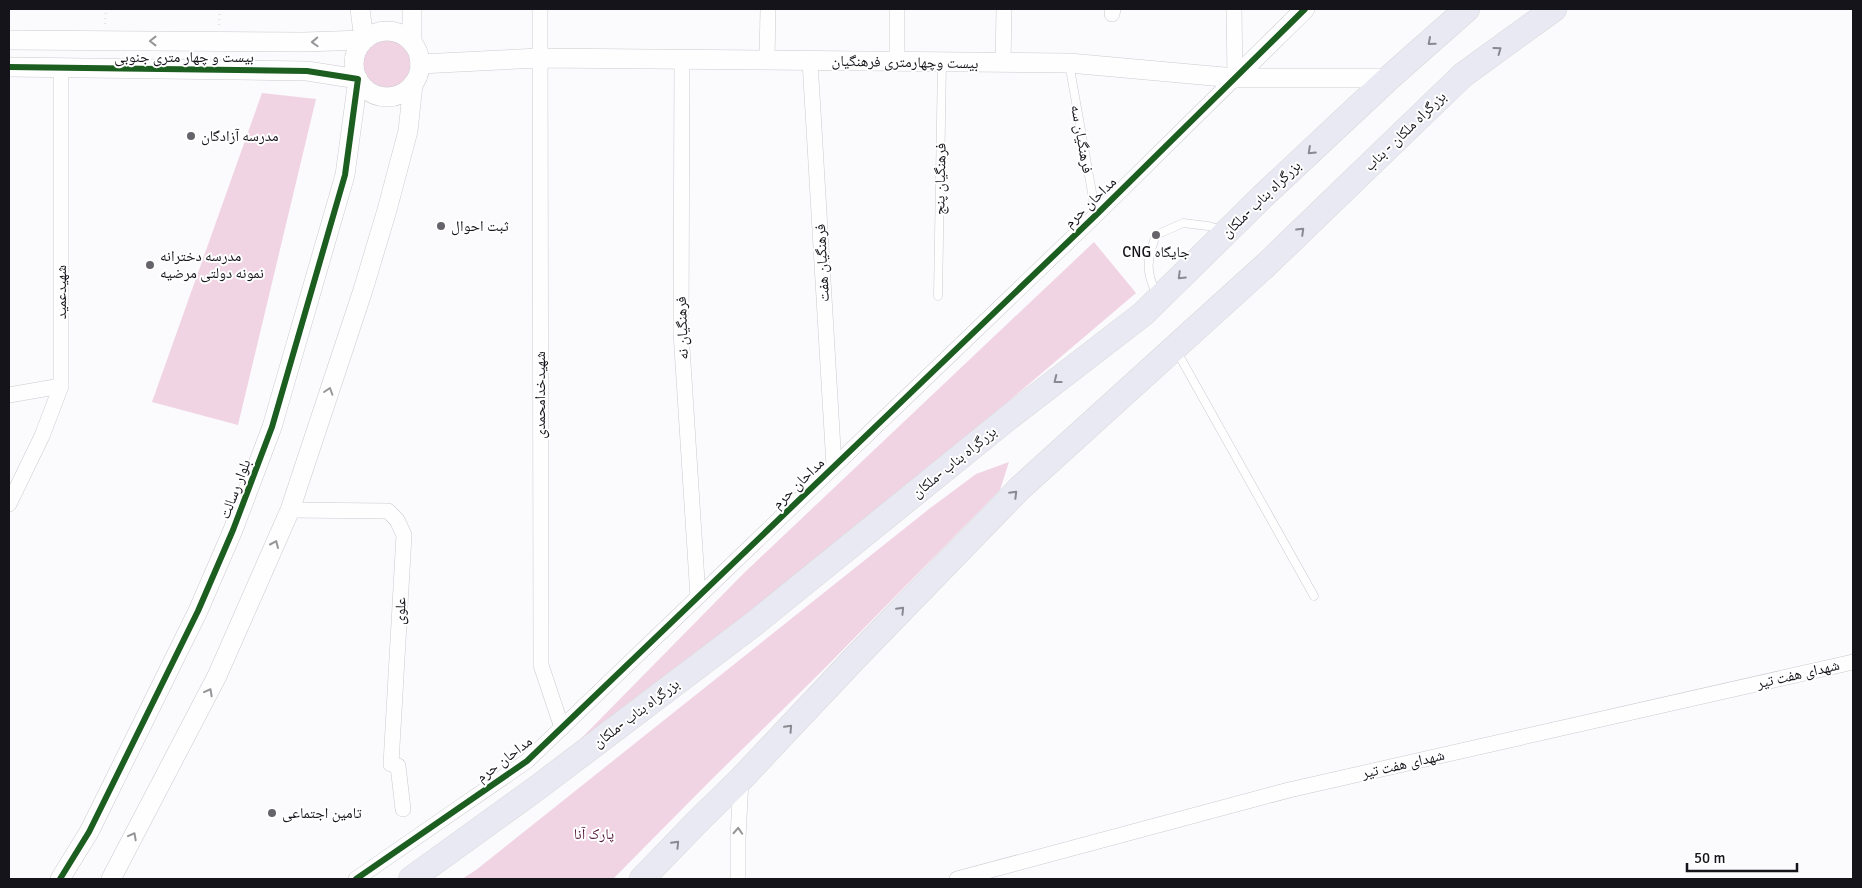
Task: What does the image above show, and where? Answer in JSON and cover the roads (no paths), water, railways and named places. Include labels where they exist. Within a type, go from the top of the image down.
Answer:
[{"type":"highway","name":"بزرگراه بناب -ملکان","points":[[411,879],[537,788],[751,626],[1008,418],[1143,314],[1227,231],[1389,78],[1467,9]]},
{"type":"highway","name":"بزرگراه ملکان - بناب","points":[[1175,348],[1266,264],[1463,75],[1554,9]]},
{"type":"highway","points":[[642,879],[698,820],[741,779],[854,658],[1020,488],[1175,348]]},
{"type":"street","points":[[360,9],[364,40]]},
{"type":"street","points":[[412,9],[412,43]]},
{"type":"street","name":"شهیدخدامحمدی","points":[[540,9],[541,665],[562,728]]},
{"type":"street","points":[[767,60],[768,9]]},
{"type":"street","points":[[897,9],[898,61]]},
{"type":"street","points":[[1003,63],[1004,9]]},
{"type":"street","points":[[1234,9],[1235,78]]},
{"type":"street","points":[[1235,78],[1305,9]]},
{"type":"street","points":[[389,31],[404,36],[412,43],[418,52],[420,64],[413,84],[405,92],[395,96],[384,96],[374,94],[365,88],[358,79],[355,69],[358,49],[364,40],[373,34],[389,31]]},
{"type":"street","name":"بیست و چهار متری جنوبی","points":[[9,40],[304,42],[364,40]]},
{"type":"street","name":"بیست وچهارمتری فرهنگیان","points":[[420,64],[540,58],[1069,63],[1235,78],[1389,78]]},
{"type":"street","name":"فرهنگیان نه","points":[[682,60],[681,332],[698,597]]},
{"type":"street","name":"فرهنگیان هفت","points":[[810,60],[834,466]]},
{"type":"street","name":"بیست و چهار متری جنوبی","points":[[9,68],[307,71],[358,79]]},
{"type":"street","name":"شهیدعمید","points":[[9,504],[42,436],[61,386],[61,68]]},
{"type":"street","name":"مداحان حرم","points":[[356,879],[526,761],[1096,215],[1235,78]]},
{"type":"street","name":"بلوار رسالت","points":[[60,879],[88,832],[198,611],[233,530],[272,427],[344,175],[358,79]]},
{"type":"street","points":[[111,879],[217,676],[290,510],[363,290],[408,131],[413,84]]},
{"type":"street","points":[[9,395],[61,386]]},
{"type":"street","name":"علوی","points":[[290,510],[388,512],[397,520],[404,536],[391,764],[398,766],[403,809]]},
{"type":"street","name":"شهدای هفت تیر","points":[[957,879],[1289,790],[1853,662]]},
{"type":"street","points":[[738,879],[741,779]]},
{"type":"lane","name":"فرهنگیان پنج","points":[[938,296],[942,62]]},
{"type":"lane","name":"فرهنگیان سه","points":[[1069,63],[1096,215]]},
{"type":"lane","points":[[1159,298],[1149,280],[1148,257],[1156,235],[1183,223],[1208,226],[1227,231]]},
{"type":"lane","points":[[1175,348],[1314,596]]},
{"type":"place","name":"مدرسه آزادگان","points":[[191,136]]},
{"type":"place","name":"ثبت احوال","points":[[441,226]]},
{"type":"place","name":"CNG جایگاه","points":[[1156,235]]},
{"type":"place","name":"مدرسه دخترانه نمونه دولتی مرضیه","points":[[150,265]]},
{"type":"place","name":"تامین اجتماعی","points":[[272,813]]},
{"type":"park label","name":"پارک آنا","points":[[594,834]]}]
